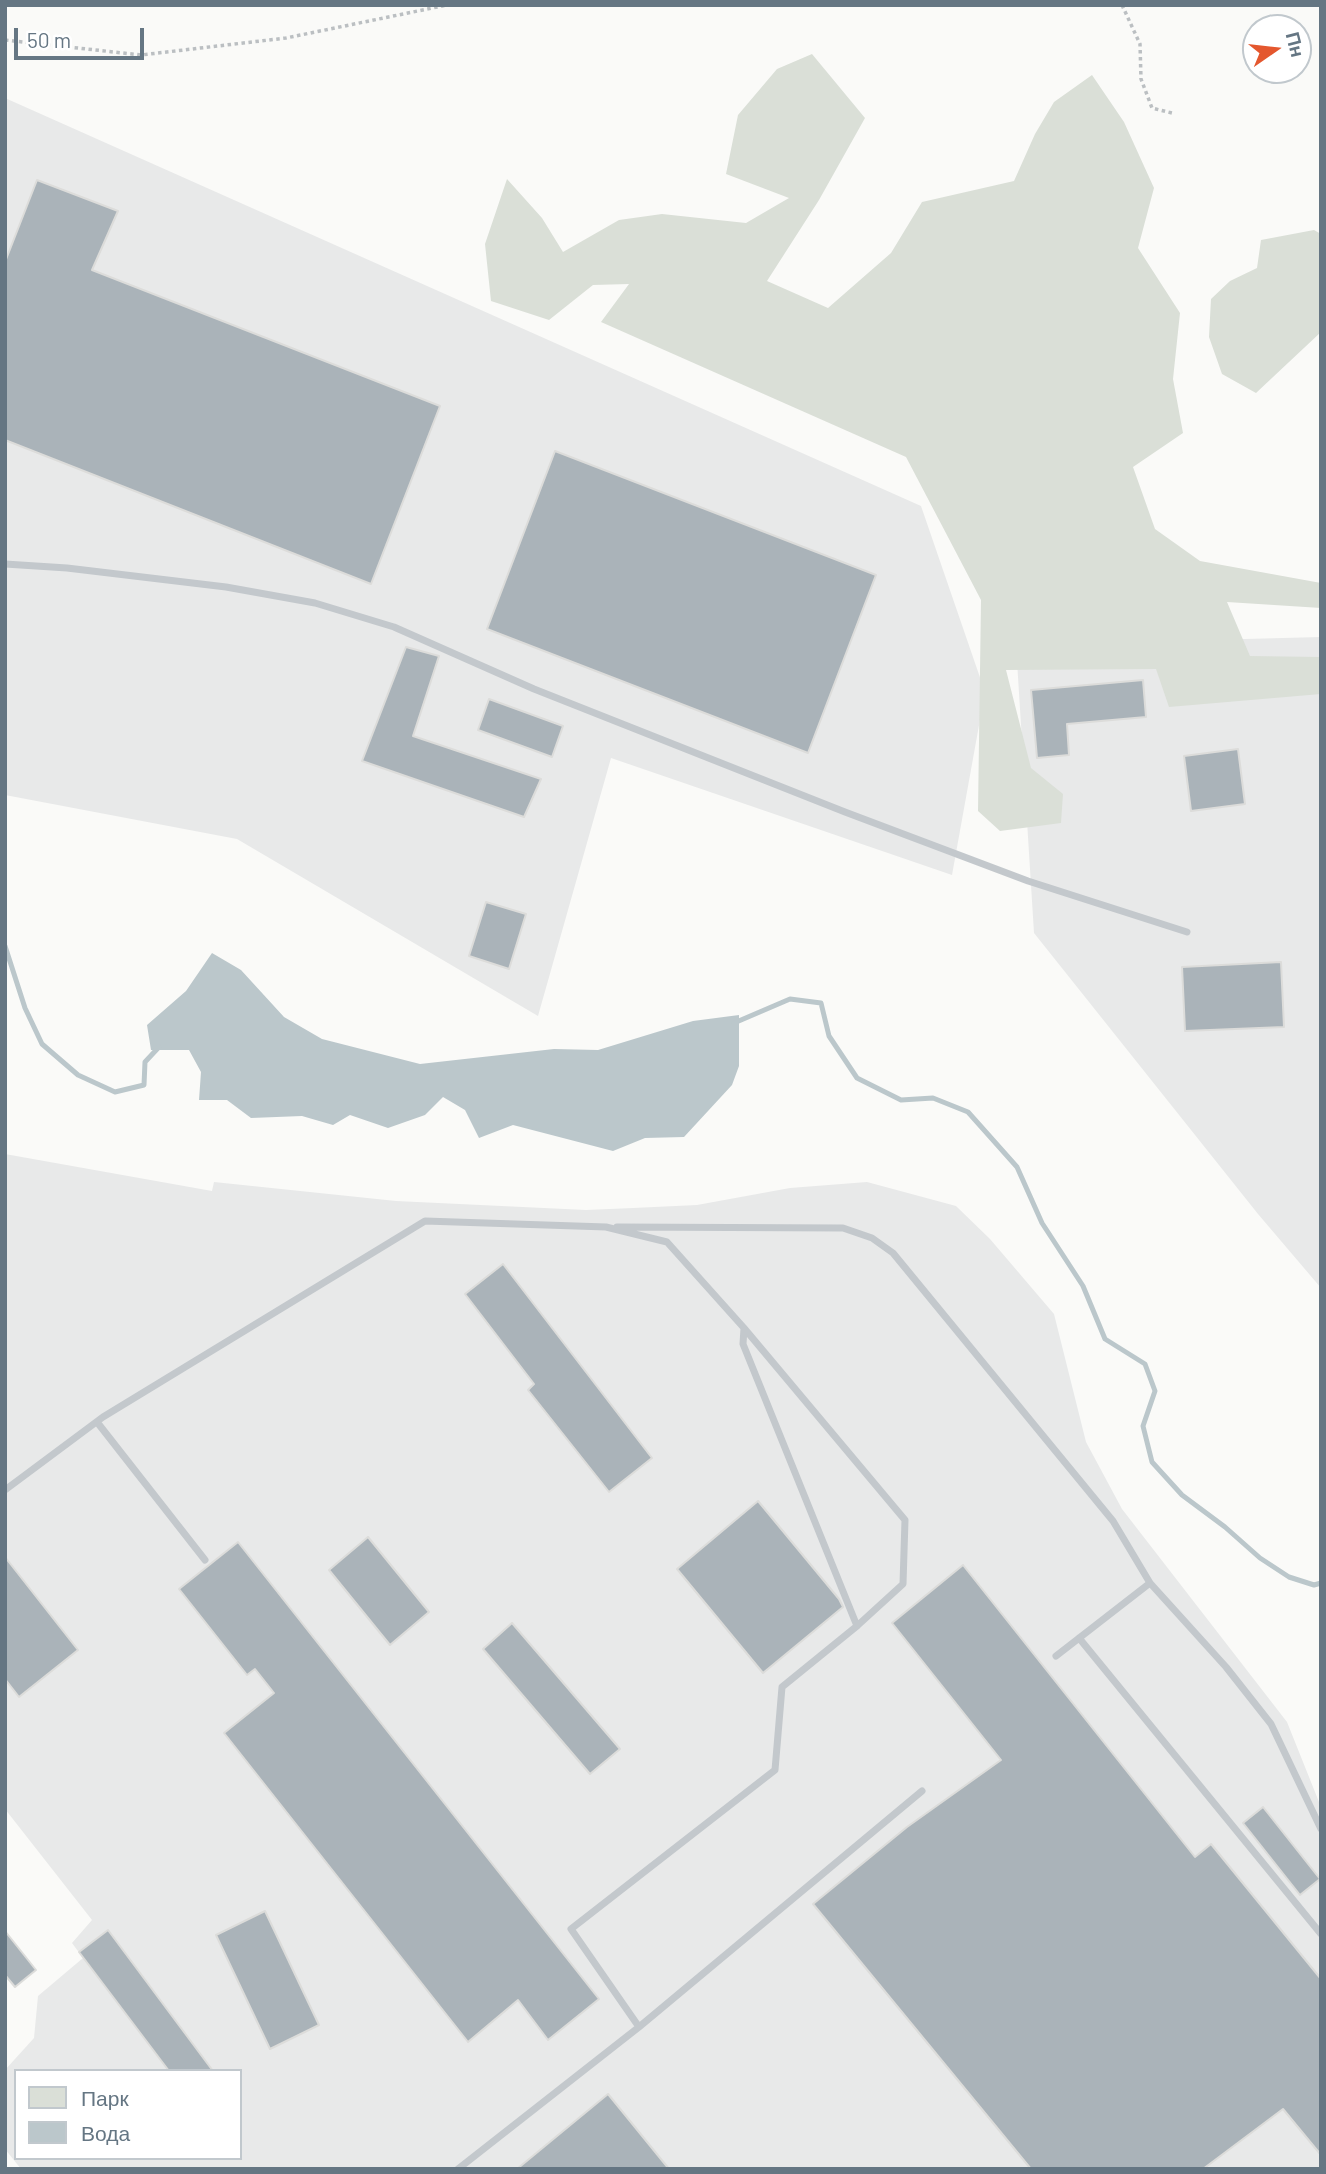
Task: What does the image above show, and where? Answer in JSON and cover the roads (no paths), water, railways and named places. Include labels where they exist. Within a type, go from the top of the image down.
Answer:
[{"type":"lane","points":[[5,564],[67,568],[226,587],[315,603],[394,627],[534,689],[845,812],[1028,881],[1187,932]]},
{"type":"lane","points":[[5,1490],[97,1422],[425,1221],[606,1227],[843,1228],[872,1238],[893,1253],[932,1297],[1113,1521],[1150,1583],[1226,1667],[1271,1724],[1321,1829]]},
{"type":"lane","points":[[606,1227],[667,1242],[744,1328],[905,1520],[903,1584],[858,1626],[782,1687],[775,1770],[570,1929],[639,2027]]},
{"type":"lane","points":[[744,1328],[743,1344],[858,1626]]},
{"type":"lane","points":[[97,1422],[205,1560]]},
{"type":"lane","points":[[1056,1656],[1150,1583]]},
{"type":"lane","points":[[1079,1638],[1321,1934]]},
{"type":"lane","points":[[458,2169],[639,2027],[922,1791]]},
{"type":"water","points":[[212,953],[241,970],[284,1017],[322,1039],[420,1064],[554,1049],[598,1050],[693,1021],[739,1015],[739,1066],[732,1085],[684,1137],[645,1138],[613,1151],[513,1125],[479,1138],[465,1110],[443,1097],[425,1115],[388,1128],[350,1115],[333,1125],[302,1116],[251,1118],[227,1100],[199,1100],[201,1072],[189,1050],[151,1050],[147,1025],[186,991]]},
{"type":"waterway","points":[[5,946],[25,1008],[42,1044],[78,1075],[115,1092],[144,1085],[145,1062],[159,1047]]},
{"type":"waterway","points":[[734,1023],[790,999],[821,1003],[829,1036],[857,1078],[901,1100],[933,1098],[968,1112],[1017,1167],[1042,1223],[1083,1286],[1105,1339],[1145,1364],[1155,1391],[1143,1426],[1152,1462],[1182,1495],[1225,1527],[1260,1558],[1289,1577],[1314,1585],[1321,1583]]}]
